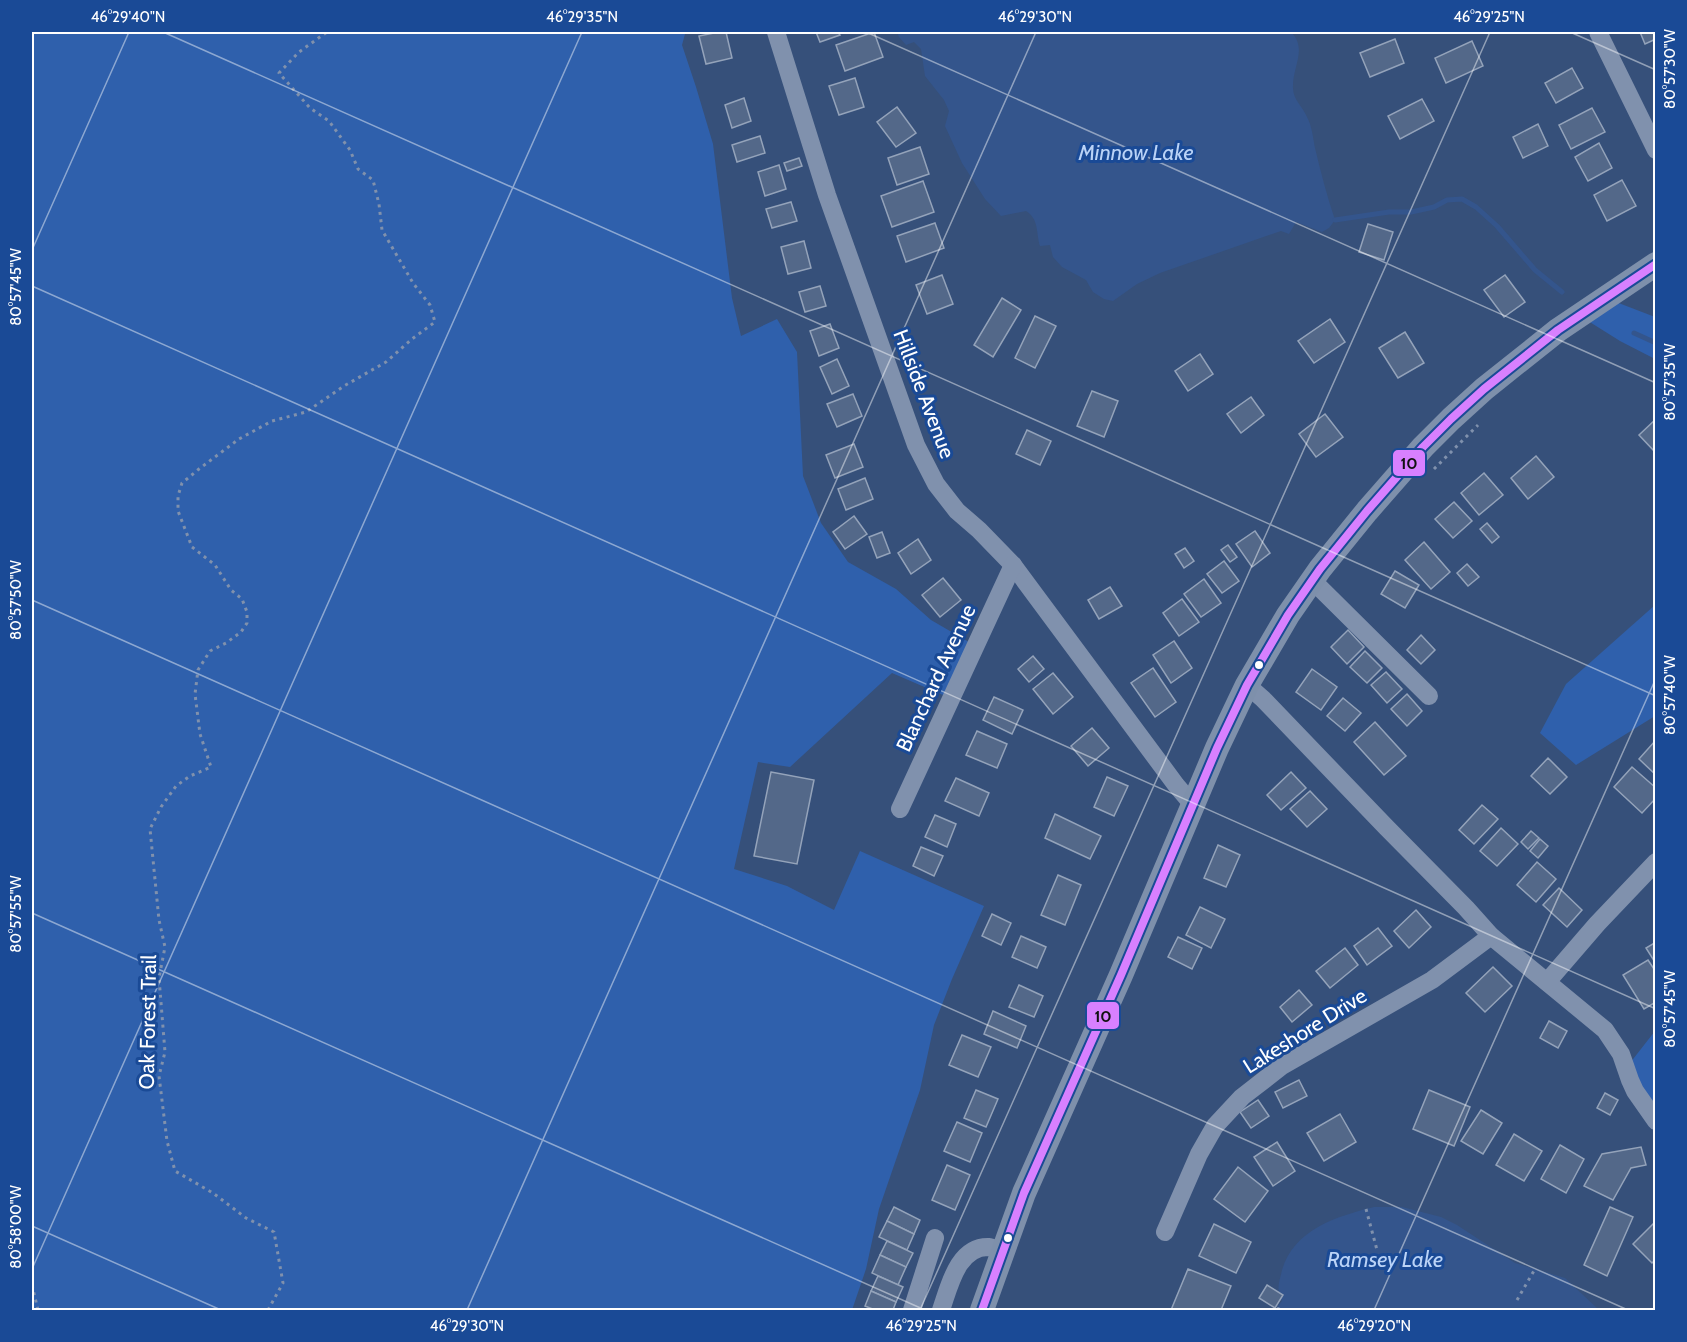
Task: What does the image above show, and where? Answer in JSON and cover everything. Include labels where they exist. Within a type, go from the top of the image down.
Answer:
[{"type":"main road","points":[[982,1311],[1028,1183],[1121,975],[1225,730],[1275,635],[1343,539],[1423,447],[1508,369],[1558,330],[1656,264]]},
{"type":"street","name":"Hillside Avenue","points":[[776,32],[827,195],[916,445],[936,484],[957,511],[1013,565],[1176,786],[1193,805]]},
{"type":"street","points":[[1598,32],[1656,150]]},
{"type":"street","name":"Blanchard Avenue","points":[[900,809],[1013,565]]},
{"type":"street","points":[[1312,580],[1429,696]]},
{"type":"street","points":[[1247,685],[1491,936],[1605,1030],[1621,1054],[1635,1091],[1656,1121]]},
{"type":"street","points":[[1547,982],[1597,924],[1656,862]]},
{"type":"street","name":"Lakeshore Drive","points":[[1165,1232],[1199,1154],[1215,1126],[1242,1097],[1282,1066],[1432,980],[1491,936]]},
{"type":"street","points":[[912,1311],[935,1238]]},
{"type":"street","points":[[941,1311],[957,1268],[964,1257],[975,1250],[988,1247],[1002,1251]]},
{"type":"path","name":"Oak Forest Trail","points":[[268,1311],[283,1283],[274,1232],[246,1218],[213,1193],[175,1171],[167,1141],[159,1076],[165,1052],[159,978],[165,947],[159,920],[150,829],[161,807],[176,786],[190,776],[211,767],[200,734],[195,694],[198,670],[210,651],[241,632],[247,623],[247,612],[242,599],[231,590],[215,564],[192,547],[178,511],[178,496],[182,483],[239,439],[272,421],[306,412],[344,386],[386,362],[435,322],[430,305],[413,283],[382,230],[373,180],[358,169],[350,150],[328,122],[310,108],[279,73],[299,52],[327,32]]},
{"type":"path","points":[[1430,473],[1485,418]]},
{"type":"path","points":[[1366,1209],[1377,1250]]},
{"type":"path","points":[[1517,1300],[1535,1269]]},
{"type":"path","points":[[32,1285],[38,1311]]},
{"type":"path","points":[[1277,1308],[1281,1311]]},
{"type":"shaded area","points":[[32,32],[692,32],[685,34],[682,45],[713,144],[732,298],[741,336],[777,319],[797,352],[803,476],[821,523],[848,562],[896,589],[931,620],[974,645],[950,698],[892,673],[790,767],[758,762],[734,869],[787,886],[834,910],[860,851],[984,906],[934,1025],[920,1090],[879,1209],[866,1269],[852,1310],[32,1310]]},
{"type":"shaded area","points":[[1603,297],[1655,317],[1655,359],[1620,341],[1577,314]]},
{"type":"shaded area","points":[[1655,605],[1655,716],[1576,765],[1540,733],[1566,684]]},
{"type":"shaded area","points":[[1655,1031],[1655,1117],[1630,1063]]},
{"type":"water","name":"Minnow Lake","points":[[897,32],[1291,32],[1296,38],[1299,52],[1293,92],[1310,124],[1335,220],[1329,228],[1322,232],[1296,222],[1289,234],[1281,231],[1160,273],[1137,284],[1113,301],[1104,299],[1093,292],[1086,280],[1062,267],[1053,257],[1050,245],[1040,246],[1035,222],[1030,214],[1026,211],[1001,216],[985,199],[962,163],[945,126],[949,111],[944,100],[925,76],[921,49],[914,42],[906,45]]},
{"type":"water","name":"Ramsey Lake","points":[[1374,1207],[1402,1207],[1441,1217],[1515,1263],[1565,1278],[1599,1310],[1275,1310],[1282,1301],[1279,1283],[1282,1270],[1296,1244],[1319,1226]]},
{"type":"building","points":[[726,32],[732,58],[706,64],[699,36]]},
{"type":"building","points":[[816,32],[838,32],[840,35],[820,42]]},
{"type":"building","points":[[874,32],[883,57],[845,71],[836,45]]},
{"type":"building","points":[[1640,32],[1656,32],[1656,39],[1645,44]]},
{"type":"building","points":[[1395,39],[1404,63],[1370,77],[1360,53]]},
{"type":"building","points":[[1472,41],[1483,66],[1446,83],[1435,58]]},
{"type":"building","points":[[1572,68],[1583,88],[1556,103],[1545,83]]},
{"type":"building","points":[[855,78],[864,107],[839,115],[829,86]]},
{"type":"building","points":[[744,98],[751,121],[732,128],[725,105]]},
{"type":"building","points":[[1422,99],[1434,121],[1400,139],[1388,116]]},
{"type":"building","points":[[897,107],[916,133],[896,147],[877,122]]},
{"type":"building","points":[[1592,108],[1605,132],[1571,149],[1559,125]]},
{"type":"building","points":[[1538,124],[1548,146],[1523,158],[1513,137]]},
{"type":"building","points":[[760,136],[765,153],[737,162],[732,145]]},
{"type":"building","points":[[1599,143],[1612,168],[1588,181],[1575,157]]},
{"type":"building","points":[[920,147],[929,174],[897,185],[888,158]]},
{"type":"building","points":[[799,158],[802,166],[787,171],[784,163]]},
{"type":"building","points":[[779,165],[786,189],[765,196],[758,172]]},
{"type":"building","points":[[1622,180],[1636,206],[1607,221],[1594,195]]},
{"type":"building","points":[[923,181],[934,212],[892,227],[881,196]]},
{"type":"building","points":[[791,202],[797,221],[772,228],[766,209]]},
{"type":"building","points":[[935,223],[944,248],[906,262],[897,236]]},
{"type":"building","points":[[1368,224],[1393,232],[1384,260],[1359,252]]},
{"type":"building","points":[[804,241],[811,268],[788,274],[781,247]]},
{"type":"building","points":[[942,275],[953,304],[927,314],[916,285]]},
{"type":"building","points":[[1505,275],[1525,302],[1504,317],[1484,290]]},
{"type":"building","points":[[820,286],[826,306],[805,312],[799,292]]},
{"type":"building","points":[[1002,298],[1021,310],[993,357],[974,345]]},
{"type":"building","points":[[1035,316],[1056,326],[1035,368],[1015,358]]},
{"type":"building","points":[[1330,319],[1345,342],[1314,363],[1298,341]]},
{"type":"building","points":[[830,324],[839,348],[819,356],[810,331]]},
{"type":"building","points":[[1405,332],[1424,363],[1398,378],[1379,348]]},
{"type":"building","points":[[1200,354],[1213,374],[1188,391],[1175,371]]},
{"type":"building","points":[[837,359],[849,386],[832,394],[820,367]]},
{"type":"building","points":[[1092,391],[1118,401],[1104,437],[1077,426]]},
{"type":"building","points":[[853,394],[862,416],[837,427],[827,404]]},
{"type":"building","points":[[1251,397],[1264,415],[1241,433],[1227,414]]},
{"type":"building","points":[[1325,414],[1343,437],[1316,457],[1299,434]]},
{"type":"building","points":[[1656,419],[1656,453],[1639,435]]},
{"type":"building","points":[[1027,430],[1051,441],[1040,465],[1016,454]]},
{"type":"building","points":[[854,444],[863,467],[835,478],[826,455]]},
{"type":"building","points":[[1536,456],[1554,477],[1528,499],[1511,478]]},
{"type":"building","points":[[1484,473],[1503,495],[1479,515],[1461,493]]},
{"type":"building","points":[[865,478],[873,499],[846,510],[838,489]]},
{"type":"building","points":[[1454,502],[1472,521],[1453,538],[1435,519]]},
{"type":"building","points":[[854,516],[867,534],[845,549],[833,532]]},
{"type":"building","points":[[1487,523],[1499,537],[1492,543],[1480,529]]},
{"type":"building","points":[[1255,531],[1270,553],[1252,567],[1236,544]]},
{"type":"building","points":[[882,532],[890,553],[877,558],[869,537]]},
{"type":"building","points":[[918,539],[931,560],[911,574],[898,553]]},
{"type":"building","points":[[1424,542],[1450,572],[1431,589],[1405,560]]},
{"type":"building","points":[[1228,545],[1237,557],[1230,562],[1221,550]]},
{"type":"building","points":[[1185,548],[1194,561],[1184,568],[1175,554]]},
{"type":"building","points":[[1224,561],[1239,581],[1222,593],[1207,574]]},
{"type":"building","points":[[1467,564],[1479,577],[1468,586],[1457,573]]},
{"type":"building","points":[[1395,571],[1419,585],[1405,608],[1381,594]]},
{"type":"building","points":[[943,578],[961,600],[940,617],[922,595]]},
{"type":"building","points":[[1204,579],[1221,603],[1201,617],[1184,594]]},
{"type":"building","points":[[1110,587],[1122,606],[1099,619],[1088,600]]},
{"type":"building","points":[[1182,599],[1199,622],[1179,636],[1163,613]]},
{"type":"building","points":[[1348,630],[1364,647],[1347,664],[1331,647]]},
{"type":"building","points":[[1421,635],[1435,650],[1421,664],[1407,650]]},
{"type":"building","points":[[1174,641],[1192,668],[1171,683],[1153,655]]},
{"type":"building","points":[[1365,651],[1382,668],[1367,683],[1350,667]]},
{"type":"building","points":[[1033,656],[1044,669],[1029,682],[1018,669]]},
{"type":"building","points":[[1153,668],[1176,702],[1155,717],[1131,683]]},
{"type":"building","points":[[1312,669],[1337,687],[1321,710],[1296,692]]},
{"type":"building","points":[[1386,672],[1402,689],[1387,703],[1371,685]]},
{"type":"building","points":[[1053,673],[1073,697],[1053,714],[1033,689]]},
{"type":"building","points":[[1407,694],[1422,711],[1407,726],[1391,709]]},
{"type":"building","points":[[994,697],[1023,710],[1012,734],[983,720]]},
{"type":"building","points":[[1343,698],[1361,713],[1345,731],[1327,716]]},
{"type":"building","points":[[1375,722],[1406,756],[1384,775],[1354,742]]},
{"type":"building","points":[[1092,728],[1109,748],[1088,766],[1071,746]]},
{"type":"building","points":[[977,731],[1007,744],[997,768],[966,755]]},
{"type":"building","points":[[1656,742],[1656,775],[1639,759]]},
{"type":"building","points":[[1548,758],[1567,777],[1550,794],[1531,776]]},
{"type":"building","points":[[1632,767],[1656,788],[1656,798],[1642,813],[1614,787]]},
{"type":"building","points":[[771,772],[814,780],[797,864],[754,856]]},
{"type":"building","points":[[1291,772],[1306,788],[1281,810],[1267,795]]},
{"type":"building","points":[[1107,777],[1128,786],[1114,816],[1094,807]]},
{"type":"building","points":[[956,778],[989,793],[979,816],[945,801]]},
{"type":"building","points":[[1310,791],[1327,809],[1307,827],[1290,809]]},
{"type":"building","points":[[1482,805],[1498,819],[1474,844],[1459,830]]},
{"type":"building","points":[[1055,814],[1101,836],[1090,859],[1045,838]]},
{"type":"building","points":[[935,815],[956,824],[947,847],[925,837]]},
{"type":"building","points":[[1501,828],[1518,844],[1497,866],[1480,851]]},
{"type":"building","points":[[1531,831],[1539,838],[1528,849],[1521,842]]},
{"type":"building","points":[[1540,839],[1548,846],[1538,858],[1530,851]]},
{"type":"building","points":[[1218,845],[1240,855],[1226,887],[1204,878]]},
{"type":"building","points":[[921,847],[943,856],[934,876],[913,866]]},
{"type":"building","points":[[1537,862],[1556,879],[1536,902],[1517,885]]},
{"type":"building","points":[[1058,875],[1081,885],[1065,925],[1041,915]]},
{"type":"building","points":[[1559,888],[1582,910],[1567,927],[1543,905]]},
{"type":"building","points":[[1200,907],[1225,919],[1211,948],[1186,935]]},
{"type":"building","points":[[1416,910],[1431,927],[1409,948],[1394,931]]},
{"type":"building","points":[[992,914],[1011,923],[1001,945],[982,936]]},
{"type":"building","points":[[1378,928],[1392,946],[1367,965],[1354,946]]},
{"type":"building","points":[[1021,936],[1046,947],[1037,968],[1012,957]]},
{"type":"building","points":[[1178,937],[1202,948],[1192,969],[1168,957]]},
{"type":"building","points":[[1656,942],[1656,964],[1646,948]]},
{"type":"building","points":[[1345,948],[1358,965],[1330,988],[1316,971]]},
{"type":"building","points":[[1648,960],[1656,972],[1656,1002],[1644,1009],[1623,975]]},
{"type":"building","points":[[1493,967],[1512,986],[1485,1012],[1466,993]]},
{"type":"building","points":[[1019,985],[1043,996],[1034,1017],[1009,1007]]},
{"type":"building","points":[[1299,990],[1312,1005],[1292,1022],[1280,1007]]},
{"type":"building","points":[[993,1011],[1026,1026],[1017,1048],[984,1034]]},
{"type":"building","points":[[1549,1021],[1567,1031],[1558,1048],[1540,1038]]},
{"type":"building","points":[[962,1035],[991,1047],[978,1077],[949,1065]]},
{"type":"building","points":[[1299,1080],[1307,1096],[1283,1108],[1275,1092]]},
{"type":"building","points":[[976,1090],[998,1099],[986,1127],[964,1118]]},
{"type":"building","points":[[1429,1090],[1470,1107],[1454,1146],[1413,1129]]},
{"type":"building","points":[[1605,1093],[1618,1100],[1610,1115],[1597,1108]]},
{"type":"building","points":[[1258,1100],[1269,1116],[1251,1128],[1240,1112]]},
{"type":"building","points":[[1481,1110],[1502,1123],[1483,1154],[1461,1141]]},
{"type":"building","points":[[1340,1114],[1356,1142],[1324,1161],[1307,1133]]},
{"type":"building","points":[[957,1122],[982,1133],[970,1162],[944,1151]]},
{"type":"building","points":[[1514,1134],[1542,1151],[1524,1181],[1496,1165]]},
{"type":"building","points":[[1277,1142],[1295,1171],[1273,1186],[1254,1157]]},
{"type":"building","points":[[1560,1145],[1584,1159],[1566,1193],[1541,1179]]},
{"type":"building","points":[[1641,1147],[1646,1165],[1631,1168],[1613,1200],[1584,1186],[1602,1154]]},
{"type":"building","points":[[947,1165],[970,1175],[955,1210],[932,1200]]},
{"type":"building","points":[[1238,1167],[1268,1191],[1245,1222],[1214,1199]]},
{"type":"building","points":[[894,1207],[920,1220],[914,1234],[887,1221]]},
{"type":"building","points":[[1610,1207],[1633,1217],[1607,1276],[1584,1265]]},
{"type":"building","points":[[887,1221],[914,1234],[907,1250],[879,1237]]},
{"type":"building","points":[[1656,1221],[1656,1259],[1652,1263],[1633,1244]]},
{"type":"building","points":[[1214,1224],[1251,1242],[1236,1273],[1199,1256]]},
{"type":"building","points":[[887,1241],[913,1253],[906,1267],[880,1255]]},
{"type":"building","points":[[880,1255],[906,1267],[898,1285],[872,1273]]},
{"type":"building","points":[[1188,1269],[1231,1286],[1221,1310],[1171,1310]]},
{"type":"building","points":[[878,1276],[903,1287],[896,1302],[871,1291]]},
{"type":"building","points":[[1267,1285],[1283,1295],[1275,1308],[1259,1298]]},
{"type":"building","points":[[871,1291],[896,1302],[893,1310],[875,1310],[865,1306]]},
{"type":"waterway","points":[[1335,220],[1389,212],[1411,212],[1434,207],[1447,200],[1462,199],[1476,207],[1497,226],[1535,270],[1562,292]]},
{"type":"waterway","points":[[1634,333],[1656,343]]},
{"type":"transit line","name":"10","points":[[982,1310],[1024,1193],[1121,975],[1217,748],[1247,685],[1288,615],[1320,569],[1367,511],[1451,419],[1484,389],[1558,330],[1656,264]]}]
